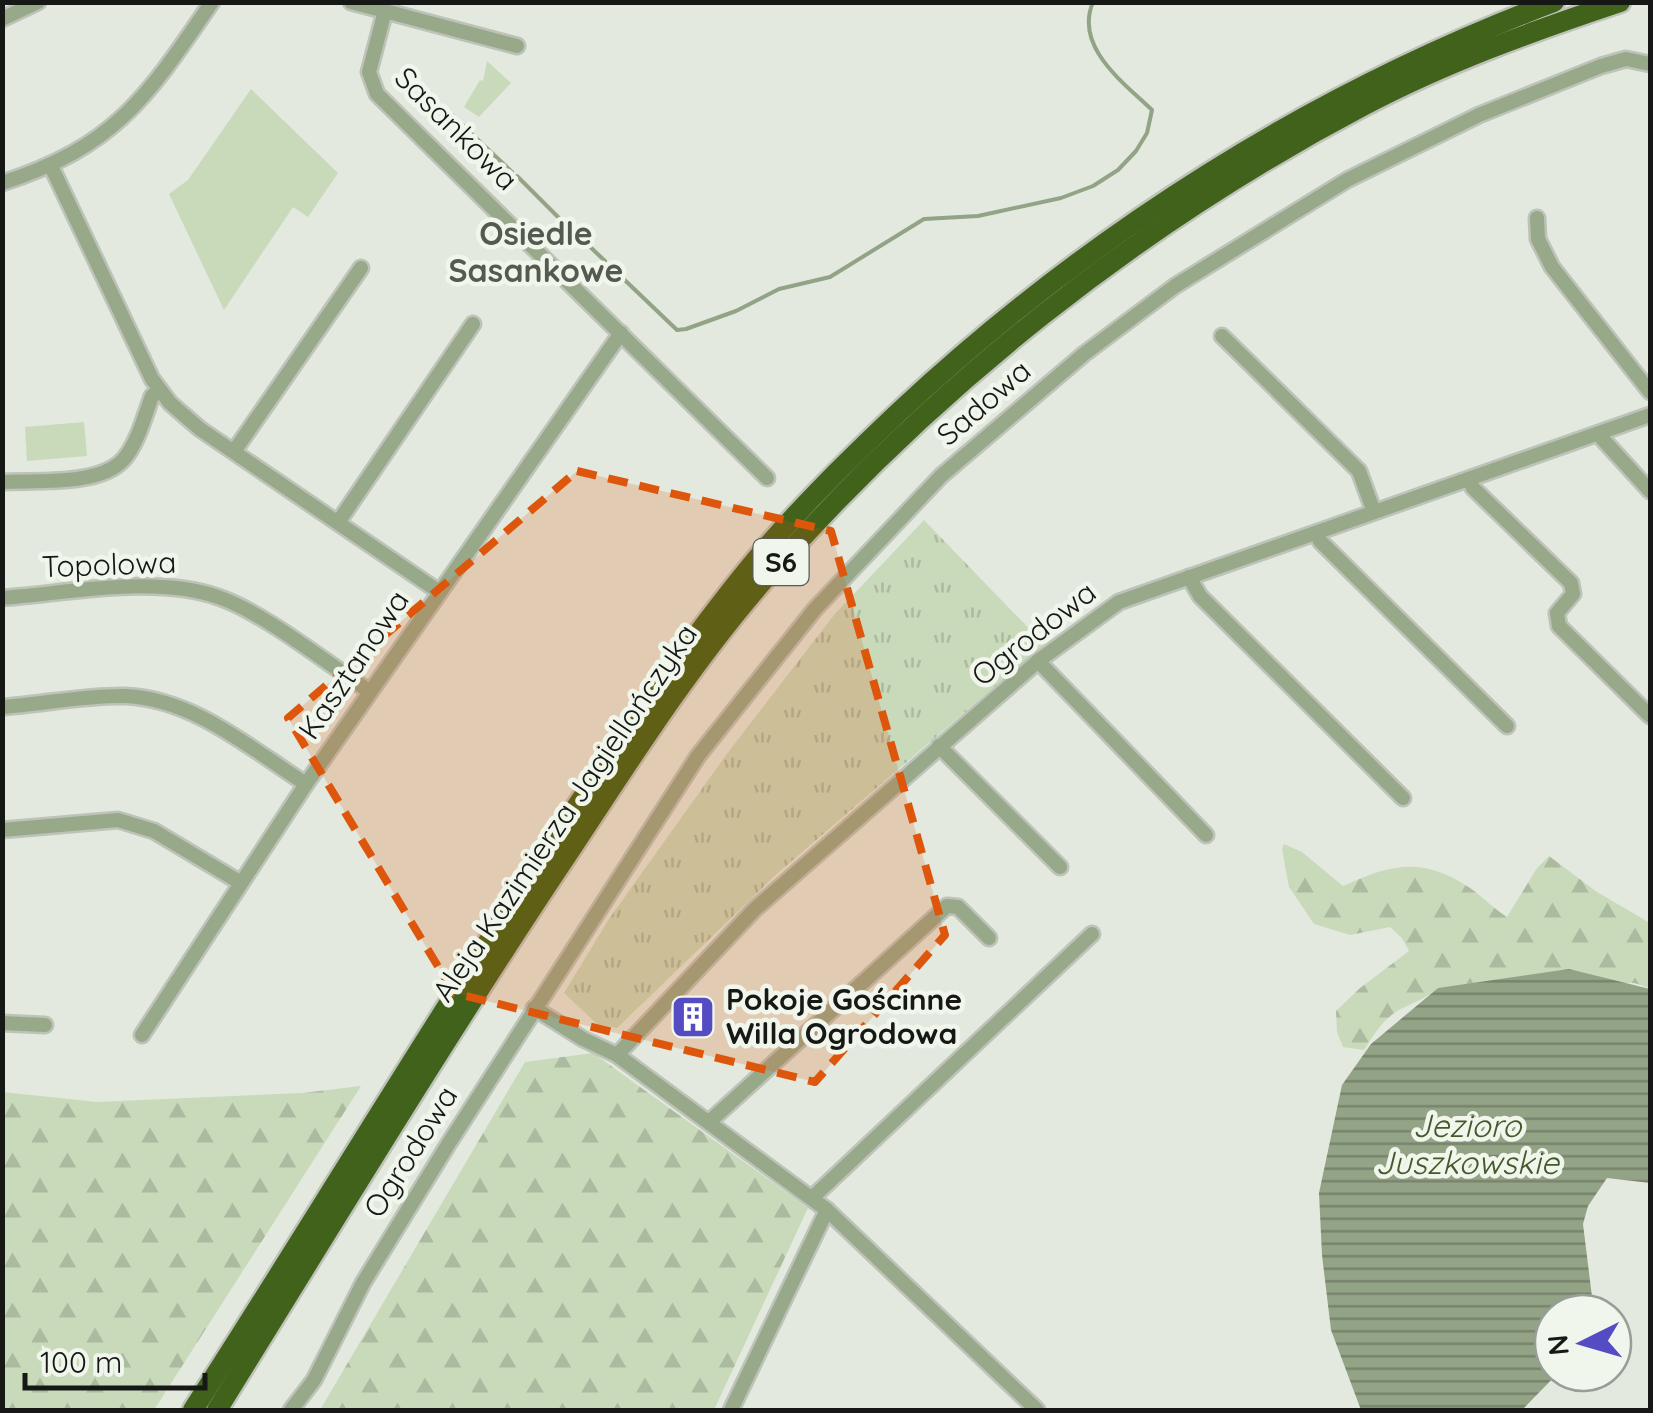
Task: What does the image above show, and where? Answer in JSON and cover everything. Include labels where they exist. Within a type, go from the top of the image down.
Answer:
[{"type":"highway","name":"Aleja Kazimierza Jagiellończyka","points":[[193,1410],[492,934],[649,698],[744,574],[846,462],[958,357],[1068,268],[1234,156],[1358,87],[1476,32],[1554,2]]},
{"type":"highway","name":"Aleja Kazimierza Jagiellończyka","points":[[217,1410],[529,912],[670,700],[763,582],[870,469],[973,373],[1087,282],[1247,172],[1366,104],[1484,51],[1620,2]]},
{"type":"street","points":[[2,19],[38,2]]},
{"type":"street","points":[[2,183],[50,166],[92,144],[126,115],[150,90],[212,2]]},
{"type":"street","points":[[351,2],[517,46]]},
{"type":"street","name":"Sasankowa","points":[[385,11],[370,72],[377,94],[767,478]]},
{"type":"street","name":"Sadowa","points":[[534,1008],[698,756],[757,678],[884,535],[941,476],[1006,418],[1176,286],[1347,180],[1479,115],[1601,66],[1626,59],[1650,64]]},
{"type":"street","points":[[50,166],[160,391],[191,422],[438,591]]},
{"type":"street","points":[[1537,218],[1538,239],[1552,266],[1650,392]]},
{"type":"street","points":[[235,450],[360,268]]},
{"type":"street","points":[[340,521],[473,324]]},
{"type":"street","name":"Kasztanowa","points":[[142,1035],[306,784],[622,333]]},
{"type":"street","points":[[1222,336],[1359,471],[1374,512]]},
{"type":"street","points":[[2,482],[90,477],[110,470],[128,454],[152,396],[160,391]]},
{"type":"street","name":"Ogrodowa","points":[[617,1055],[755,908],[939,746],[1104,610],[1650,415]]},
{"type":"street","points":[[1598,434],[1650,491]]},
{"type":"street","points":[[1469,479],[1473,488],[1571,583],[1573,594],[1557,613],[1559,626],[1650,716]]},
{"type":"street","points":[[1317,533],[1320,541],[1507,726]]},
{"type":"street","points":[[1189,577],[1200,596],[1404,798]]},
{"type":"street","name":"Topolowa","points":[[2,598],[163,586],[191,589],[249,612],[370,691]]},
{"type":"street","points":[[1038,662],[1206,835]]},
{"type":"street","points":[[2,707],[124,696],[158,700],[199,716],[306,784]]},
{"type":"street","points":[[939,746],[1060,868]]},
{"type":"street","points":[[2,830],[118,820],[154,832],[241,882]]},
{"type":"street","points":[[709,1122],[947,906],[958,907],[990,938]]},
{"type":"street","points":[[812,1198],[1092,934]]},
{"type":"street","points":[[534,1008],[617,1055],[812,1198],[1038,1410]]},
{"type":"street","name":"Ogrodowa","points":[[292,1410],[325,1361],[362,1283],[534,1008]]},
{"type":"street","points":[[2,1023],[45,1026]]},
{"type":"street","points":[[731,1410],[827,1210]]},
{"type":"highlighted area","points":[[577,471],[831,531],[945,935],[815,1082],[454,993],[288,718]]},
{"type":"green space","points":[[487,61],[511,83],[479,117],[464,107],[480,80],[483,81]]},
{"type":"green space","points":[[251,89],[338,173],[308,217],[293,207],[224,310],[169,194],[188,180]]},
{"type":"green space","points":[[84,422],[87,456],[27,461],[25,427]]},
{"type":"green space","points":[[924,520],[1044,644],[779,872],[617,1028],[597,1024],[564,993],[609,919],[726,755],[834,615]]},
{"type":"green space","points":[[1284,844],[1302,852],[1343,886],[1392,869],[1437,871],[1470,888],[1507,917],[1537,868],[1549,856],[1597,892],[1650,923],[1650,988],[1634,983],[1438,988],[1391,1016],[1364,1050],[1343,1047],[1337,1032],[1336,1011],[1409,951],[1390,927],[1350,935],[1314,924],[1289,887]]},
{"type":"green space","points":[[593,1053],[808,1208],[714,1410],[320,1410],[525,1062]]},
{"type":"green space","points":[[361,1086],[154,1410],[3,1410],[3,1092],[97,1102],[302,1093]]},
{"type":"water","name":"Jezioro Juszkowskie","points":[[1569,969],[1650,989],[1650,1183],[1607,1178],[1588,1206],[1583,1224],[1592,1293],[1533,1293],[1533,1393],[1539,1393],[1522,1410],[1361,1410],[1331,1330],[1319,1193],[1342,1085],[1371,1044],[1438,988]]},
{"type":"waterway","points":[[609,265],[677,330],[686,329],[736,311],[779,289],[830,277],[924,219],[978,216],[1061,198],[1093,186],[1118,170],[1136,151],[1147,133],[1152,110],[1096,49],[1090,34],[1093,2]]},
{"type":"waterway","points":[[447,110],[472,134]]},
{"type":"waterway","points":[[476,138],[512,172]]},
{"type":"waterway","points":[[517,176],[561,220]]},
{"type":"waterway","points":[[566,224],[605,261]]},
{"type":"place","name":"Pokoje Gościnne Willa Ogrodowa","points":[[693,1017]]},
{"type":"district","name":"Osiedle Sasankowe","points":[[536,252]]}]
